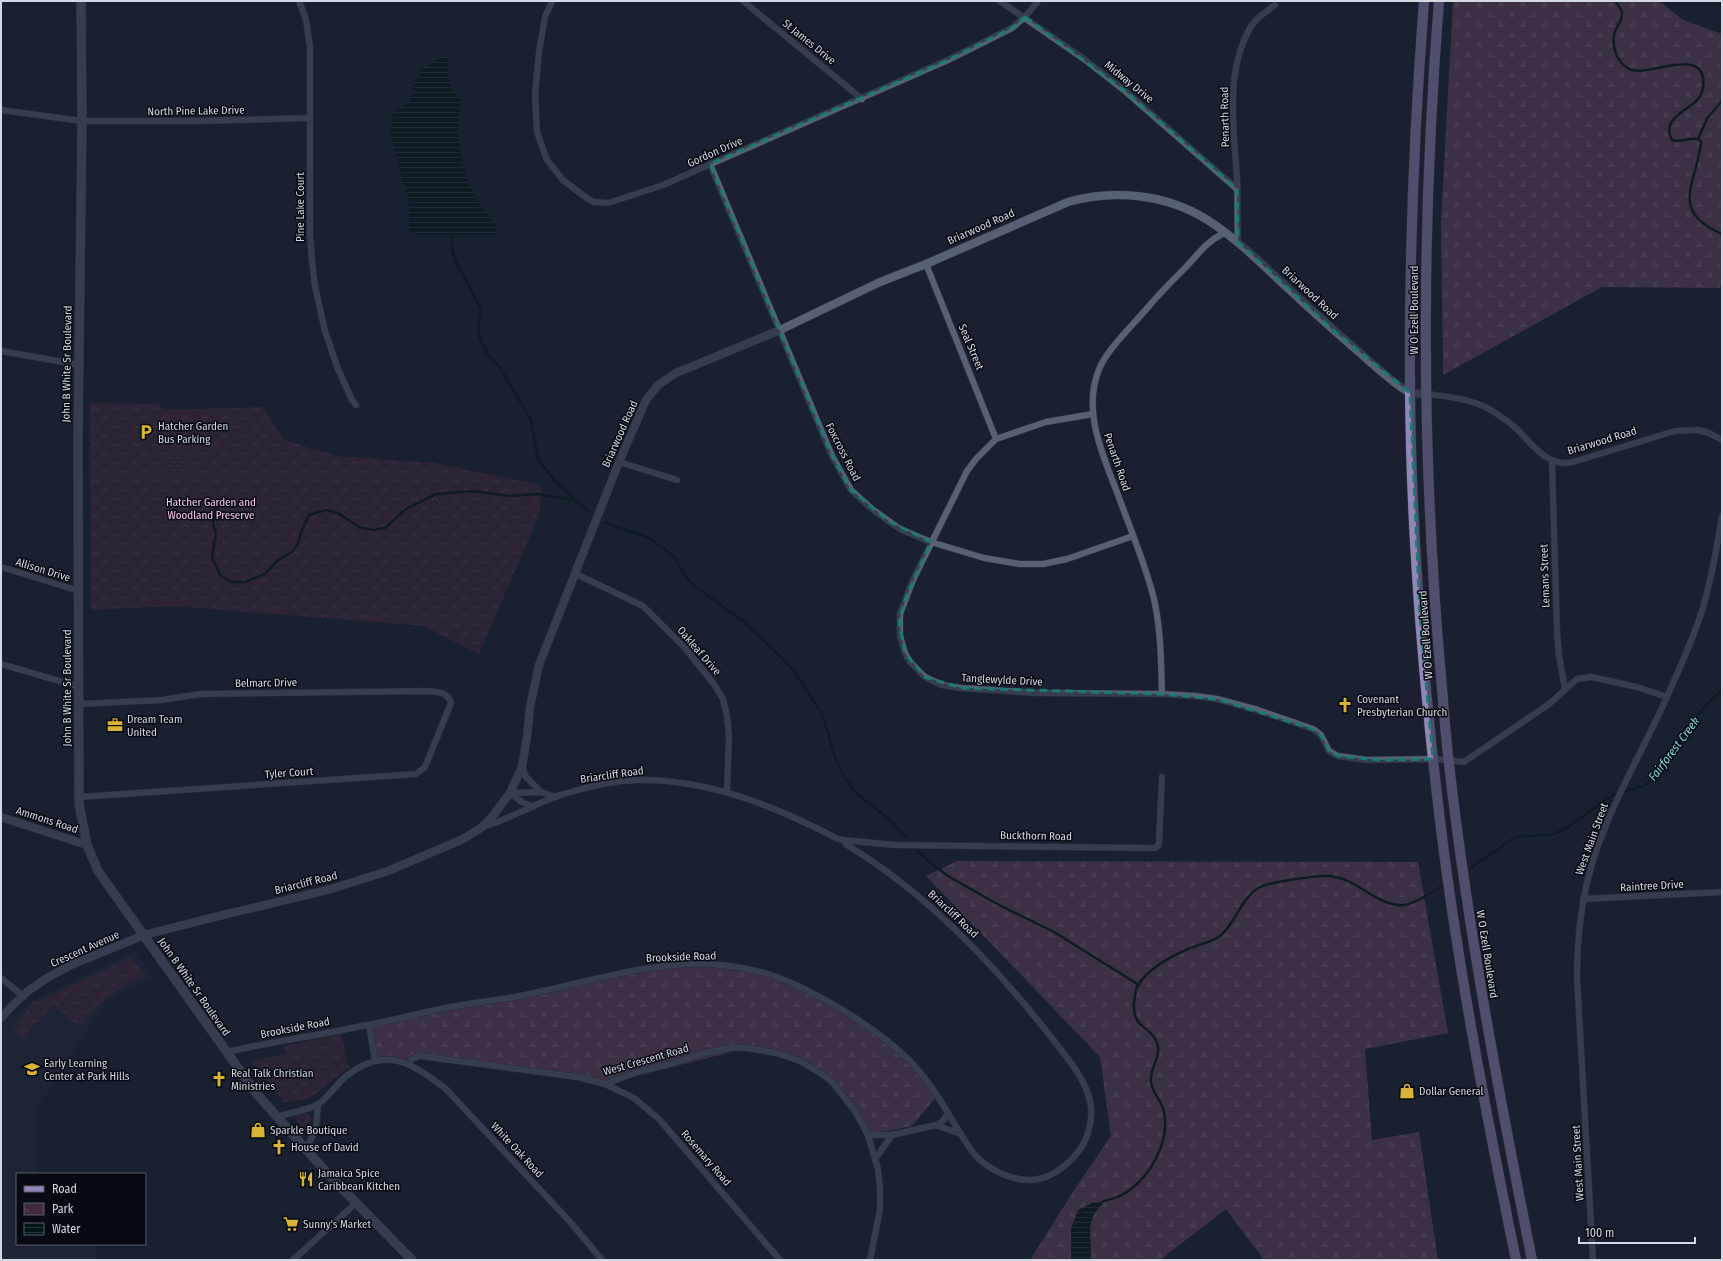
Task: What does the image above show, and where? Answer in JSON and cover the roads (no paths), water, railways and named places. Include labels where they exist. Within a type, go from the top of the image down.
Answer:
[{"type":"main road","name":"John B White Sr Boulevard","points":[[80,1],[82,121],[79,797],[87,845],[98,871],[225,1052],[276,1117],[356,1203],[412,1260]]},
{"type":"main road","name":"W O Ezell Boulevard","points":[[1424,1],[1416,101],[1410,393],[1414,518],[1420,608],[1442,834],[1459,957],[1494,1155],[1516,1260]]},
{"type":"main road","name":"W O Ezell Boulevard","points":[[1439,1],[1431,120],[1427,244],[1426,394],[1430,524],[1436,627],[1448,760],[1474,952],[1509,1152],[1532,1260]]},
{"type":"main road","points":[[1412,246],[1427,244]]},
{"type":"main road","points":[[1475,1053],[1491,1050]]},
{"type":"main road","points":[[1494,1155],[1509,1152]]},
{"type":"street","name":"Pine Lake Court","points":[[299,1],[306,20],[310,47],[310,236],[315,286],[331,350],[352,400],[356,405]]},
{"type":"street","name":"Gordon Drive","points":[[552,1],[545,18],[539,52],[536,88],[536,117],[541,146],[547,160],[563,180],[588,199],[594,202],[608,203],[663,185],[948,60],[1012,28],[1025,17],[1038,1]]},
{"type":"street","name":"St James Drive","points":[[743,1],[862,98]]},
{"type":"street","name":"Midway Drive","points":[[1000,1],[1084,59],[1125,91],[1237,189]]},
{"type":"street","name":"Penarth Road","points":[[1238,242],[1233,108],[1234,79],[1237,64],[1249,30],[1255,22],[1275,5]]},
{"type":"street","name":"North Pine Lake Drive","points":[[1,110],[82,121],[199,121],[309,118]]},
{"type":"street","name":"Foxcross Road","points":[[710,164],[780,330],[815,418],[845,481],[860,500],[900,529],[932,542],[984,558],[1032,564],[1067,559],[1134,536]]},
{"type":"street","name":"Briarwood Road","points":[[481,828],[503,804],[522,767],[530,707],[539,665],[619,462],[646,400],[658,385],[668,377],[780,330],[880,282],[926,264],[1050,209],[1087,196],[1127,195],[1166,202],[1206,219],[1238,242],[1333,330],[1381,372],[1410,393]]},
{"type":"street","name":"Penarth Road","points":[[1162,694],[1158,617],[1151,587],[1134,536],[1099,444],[1093,414],[1094,396],[1097,378],[1101,367],[1109,354],[1164,288],[1184,269],[1206,243],[1224,233]]},
{"type":"street","name":"Seal Street","points":[[926,264],[996,439]]},
{"type":"street","points":[[1,351],[80,365]]},
{"type":"street","points":[[1410,393],[1466,399],[1488,408],[1508,422],[1532,446],[1552,461]]},
{"type":"street","name":"Tanglewylde Drive","points":[[1093,414],[1046,422],[996,439],[976,459],[968,471],[906,597],[899,621],[900,636],[905,653],[910,662],[925,677],[942,685],[961,688],[1035,693],[1162,694],[1217,699],[1258,710],[1317,731],[1329,751],[1338,756],[1381,760],[1434,759],[1464,762],[1527,720],[1549,704],[1577,680],[1592,677],[1637,687],[1667,697]]},
{"type":"street","name":"Briarwood Road","points":[[1552,461],[1562,464],[1573,462],[1686,429],[1709,433],[1722,440]]},
{"type":"street","name":"Lemans Street","points":[[1552,461],[1557,632],[1559,656],[1565,689]]},
{"type":"street","points":[[619,462],[677,480]]},
{"type":"street","name":"West Main Street","points":[[1593,1260],[1577,978],[1578,939],[1583,899],[1593,861],[1617,800],[1667,697],[1702,611],[1713,568],[1722,516]]},
{"type":"street","name":"Allison Drive","points":[[1,567],[79,591]]},
{"type":"street","name":"Oakleaf Drive","points":[[574,574],[643,606],[684,647],[714,684],[723,699],[727,716],[729,736],[727,792]]},
{"type":"street","points":[[1,664],[80,687]]},
{"type":"street","name":"Belmarc Drive","points":[[80,704],[161,700],[201,694],[270,693],[426,691],[441,692],[450,699]]},
{"type":"street","name":"Tyler Court","points":[[79,797],[416,774],[425,767],[450,706],[450,699]]},
{"type":"street","points":[[522,767],[526,777],[541,792]]},
{"type":"street","name":"Buckthorn Road","points":[[843,840],[895,845],[1155,848],[1158,846],[1159,841],[1162,776]]},
{"type":"street","name":"Briarcliff Road","points":[[144,935],[331,889],[365,879],[433,854],[481,828],[566,793],[634,780],[674,782],[727,792],[797,819],[843,840],[909,889],[964,938],[1009,986],[1060,1049],[1088,1091],[1091,1112],[1085,1140],[1075,1155],[1053,1174],[1044,1178],[1024,1180],[995,1170],[976,1156],[961,1134]]},
{"type":"street","points":[[510,792],[541,792],[556,797]]},
{"type":"street","points":[[510,792],[522,802],[533,806]]},
{"type":"street","name":"Ammons Road","points":[[1,817],[87,845]]},
{"type":"street","name":"Raintree Drive","points":[[1583,899],[1722,892]]},
{"type":"street","name":"Crescent Avenue","points":[[1,1018],[22,996],[63,969],[144,935]]},
{"type":"street","name":"Brookside Road","points":[[225,1052],[369,1025],[444,1008],[547,990],[631,970],[701,964],[733,966],[772,975],[813,994],[854,1017],[892,1045],[910,1061],[924,1078],[961,1134]]},
{"type":"street","points":[[1,978],[22,996]]},
{"type":"street","points":[[369,1025],[375,1060]]},
{"type":"street","name":"West Crescent Road","points":[[409,1064],[411,1059],[420,1056],[578,1077],[605,1084],[640,1071],[667,1065],[705,1053],[731,1048],[747,1048],[776,1052],[806,1064],[832,1082],[855,1111],[868,1136],[875,1159],[880,1189],[880,1209],[870,1260]]},
{"type":"street","points":[[276,1117],[318,1104],[345,1077],[363,1065],[375,1060],[388,1060],[409,1064]]},
{"type":"street","name":"White Oak Road","points":[[409,1064],[446,1089],[572,1224],[602,1260]]},
{"type":"street","name":"Rosemary Road","points":[[605,1084],[634,1098],[659,1119],[780,1260]]},
{"type":"street","points":[[306,1150],[316,1128],[318,1104]]},
{"type":"street","points":[[868,1136],[892,1135],[936,1126],[943,1121],[948,1113]]},
{"type":"street","points":[[936,1126],[961,1134]]},
{"type":"street","points":[[875,1159],[892,1135]]},
{"type":"street","points":[[293,1260],[356,1203]]},
{"type":"water","points":[[446,57],[449,60],[448,72],[450,83],[454,93],[462,103],[458,123],[462,158],[471,188],[497,227],[497,233],[493,235],[419,235],[409,231],[409,204],[390,131],[392,115],[410,101],[416,79],[421,71],[439,58]]},
{"type":"water","points":[[1107,1200],[1099,1207],[1090,1227],[1091,1260],[1071,1260],[1071,1229],[1078,1210],[1092,1203]]},
{"type":"waterway","points":[[1615,1],[1621,9],[1622,17],[1615,31],[1614,47],[1618,58],[1625,66],[1629,69],[1637,71],[1682,64],[1692,65],[1699,69],[1703,78],[1703,89],[1701,94],[1694,103],[1672,121],[1669,133],[1672,140],[1675,141],[1698,139]]},
{"type":"waterway","name":"Fairforest Creek","points":[[1698,139],[1708,117],[1722,101]]},
{"type":"waterway","name":"Fairforest Creek","points":[[1698,139],[1701,141],[1699,156],[1692,182],[1690,205],[1695,215],[1705,225],[1722,234]]},
{"type":"waterway","points":[[452,235],[452,250],[456,262],[481,309],[478,325],[480,338],[487,353],[499,366],[531,420],[538,459],[554,480],[589,511]]},
{"type":"waterway","points":[[221,500],[216,508],[213,523],[216,534],[212,557],[220,575],[231,582],[245,582],[265,574],[278,560],[292,552],[298,544],[301,532],[309,515],[326,510],[338,513],[359,527],[373,530],[385,528],[406,509],[436,494],[473,491],[510,496],[537,494],[575,500]]},
{"type":"waterway","points":[[605,522],[647,537],[673,555],[682,571],[692,584],[744,622],[778,654],[793,670],[822,714],[836,760],[845,778],[857,794],[889,819],[907,838]]},
{"type":"waterway","name":"Fairforest Creek","points":[[1471,868],[1515,837],[1554,834],[1567,828],[1616,794],[1643,786],[1654,779],[1695,719],[1713,698],[1722,691]]},
{"type":"waterway","points":[[918,850],[928,861],[948,876],[999,905],[1054,932],[1139,985]]},
{"type":"waterway","name":"Fairforest Creek","points":[[1104,1201],[1125,1193],[1144,1177],[1157,1157],[1164,1134],[1164,1112],[1153,1090],[1151,1082],[1152,1072],[1158,1053],[1157,1043],[1151,1033],[1136,1018],[1134,1011],[1136,989],[1142,979],[1154,968],[1174,955],[1217,938],[1228,927],[1247,898],[1253,892],[1265,885],[1294,879],[1330,876],[1348,881],[1383,901],[1397,905],[1409,904],[1442,886]]},
{"type":"place","name":"Hatcher Garden Bus Parking","points":[[146,432]]},
{"type":"place","name":"Covenant Presbyterian Church","points":[[1345,705]]},
{"type":"place","name":"Dream Team United","points":[[115,725]]},
{"type":"place","name":"Early Learning Center at Park Hills","points":[[32,1069]]},
{"type":"place","name":"Real Talk Christian Ministries","points":[[219,1079]]},
{"type":"place","name":"Dollar General","points":[[1407,1091]]},
{"type":"place","name":"Sparkle Boutique","points":[[258,1130]]},
{"type":"place","name":"House of David","points":[[279,1147]]},
{"type":"place","name":"Jamaica Spice Caribbean Kitchen","points":[[306,1179]]},
{"type":"place","name":"Sunny's Market","points":[[291,1224]]},
{"type":"park label","name":"Hatcher Garden and Woodland Preserve","points":[[211,508]]}]
